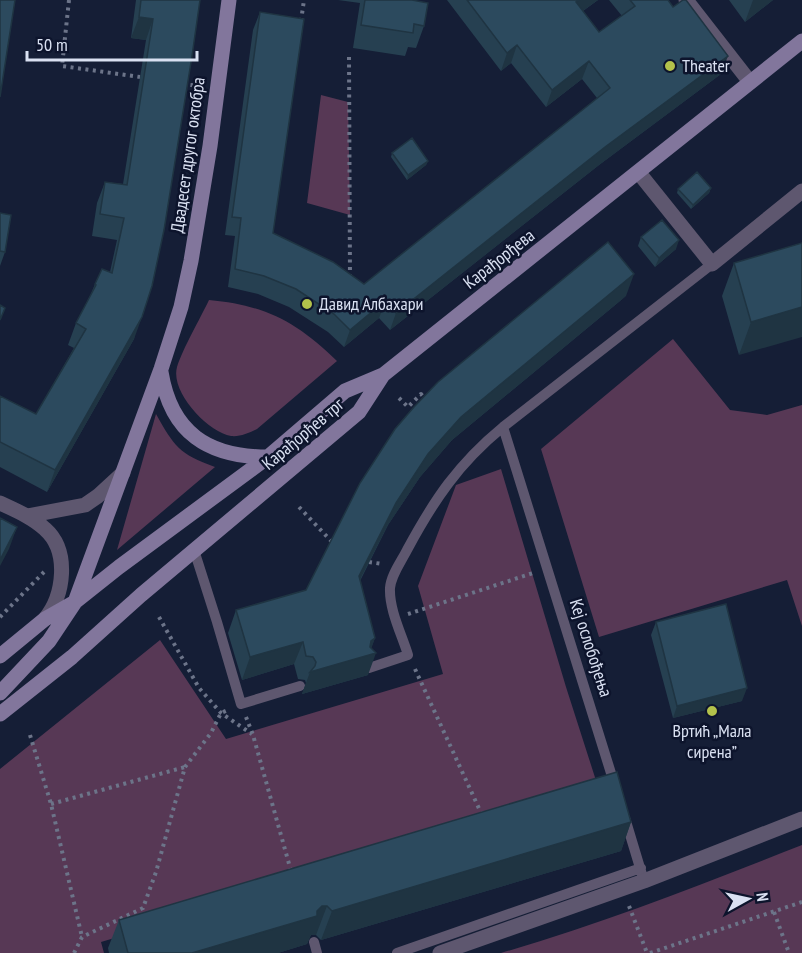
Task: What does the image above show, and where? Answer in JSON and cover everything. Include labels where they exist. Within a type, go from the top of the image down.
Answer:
[{"type":"main road","name":"Двадесет другог октобра","points":[[161,369],[187,280],[204,191],[229,0]]},
{"type":"main road","name":"Карађорђева","points":[[383,375],[802,41]]},
{"type":"main road","points":[[161,369],[170,405],[176,416],[196,437],[221,452],[250,457],[268,457]]},
{"type":"main road","points":[[0,693],[49,641],[75,602],[161,369]]},
{"type":"main road","name":"Карађорђев трг","points":[[0,656],[45,619],[75,602],[268,457],[345,391],[383,375]]},
{"type":"main road","name":"Карађорђев трг","points":[[0,714],[72,657],[141,594],[359,412],[383,375]]},
{"type":"street","points":[[686,0],[750,82]]},
{"type":"street","points":[[639,173],[712,264],[802,191]]},
{"type":"street","points":[[27,516],[85,505],[123,473]]},
{"type":"street","points":[[0,502],[27,516],[45,529],[55,541],[61,566],[59,591],[54,609],[45,619]]},
{"type":"street","points":[[440,953],[622,889],[642,875],[802,819]]},
{"type":"lane","points":[[369,668],[408,655],[396,618],[390,586],[420,525],[471,454],[712,264]]},
{"type":"lane","name":"Кеј ослобођења","points":[[503,427],[642,875]]},
{"type":"lane","points":[[194,550],[241,704],[300,686]]},
{"type":"lane","points":[[397,953],[642,875]]},
{"type":"path","points":[[69,0],[62,66],[140,77]]},
{"type":"path","points":[[301,21],[304,0]]},
{"type":"path","points":[[349,57],[350,289]]},
{"type":"path","points":[[399,398],[408,407],[421,393],[430,404]]},
{"type":"path","points":[[299,507],[333,543]]},
{"type":"path","points":[[0,617],[48,567]]},
{"type":"path","points":[[396,618],[546,569]]},
{"type":"path","points":[[159,617],[199,688],[221,712],[253,735]]},
{"type":"path","points":[[408,655],[487,825]]},
{"type":"path","points":[[241,704],[253,735],[294,881]]},
{"type":"path","points":[[143,918],[143,908],[156,872],[185,767],[211,733],[221,712]]},
{"type":"path","points":[[30,735],[51,804],[82,937]]},
{"type":"path","points":[[51,804],[185,767]]},
{"type":"path","points":[[622,889],[648,953],[802,902]]},
{"type":"path","points":[[74,953],[82,937],[143,908]]},
{"type":"path","points":[[774,912],[789,953]]},
{"type":"shaded area","points":[[321,95],[348,102],[350,215],[307,203]]},
{"type":"shaded area","points":[[209,300],[247,306],[279,318],[308,336],[337,361],[257,429],[238,436],[222,433],[202,419],[193,409],[179,388],[176,377],[177,367],[187,342]]},
{"type":"shaded area","points":[[673,339],[730,410],[767,415],[802,405],[802,626],[787,580],[599,637],[541,449]]},
{"type":"shaded area","points":[[156,414],[179,448],[193,458],[215,467],[117,550]]},
{"type":"shaded area","points":[[501,469],[600,793],[101,942],[104,953],[0,953],[0,769],[160,640],[226,739],[443,674],[418,586],[456,485]]},
{"type":"shaded area","points":[[802,845],[802,953],[501,953],[615,916]]},
{"type":"building","points":[[0,0],[15,0],[0,97]]},
{"type":"building","points":[[141,0],[200,0],[164,230],[152,286],[142,317],[55,470],[0,442],[0,396],[36,414],[86,329],[76,323],[102,269],[112,273],[124,218],[100,214],[105,182],[127,185],[153,19],[139,17]]},
{"type":"building","points":[[365,0],[412,0],[428,3],[424,26],[414,24],[413,33],[361,25]]},
{"type":"building","points":[[467,0],[579,0],[576,2],[599,32],[635,6],[630,0],[668,0],[673,7],[686,0],[728,56],[605,147],[396,313],[386,300],[350,330],[334,314],[296,289],[264,276],[235,269],[241,218],[232,217],[260,12],[304,19],[273,233],[333,262],[364,284],[610,88],[589,61],[552,90],[517,45],[507,53]]},
{"type":"building","points":[[412,138],[428,161],[408,175],[392,153]]},
{"type":"building","points":[[697,172],[711,188],[693,205],[678,189]]},
{"type":"building","points":[[0,213],[11,215],[5,252],[0,251]]},
{"type":"building","points":[[662,220],[679,240],[659,258],[641,237]]},
{"type":"building","points":[[608,242],[634,274],[461,417],[428,454],[396,503],[359,576],[375,638],[371,641],[370,647],[376,653],[310,672],[316,662],[313,657],[306,656],[303,642],[250,657],[236,610],[306,590],[360,483],[395,429],[414,407],[438,382]]},
{"type":"building","points":[[802,243],[802,307],[751,322],[734,263]]},
{"type":"building","points":[[0,305],[5,308],[0,320]]},
{"type":"building","points":[[0,518],[17,527],[0,560]]},
{"type":"building","points":[[726,604],[747,688],[677,706],[656,622]]},
{"type":"building","points":[[617,772],[631,822],[332,911],[327,906],[322,906],[317,911],[317,916],[192,953],[128,953],[119,920]]},
{"type":"place","name":"Theater","points":[[670,66]]},
{"type":"place","name":"Давид Албахари","points":[[307,304]]},
{"type":"place","name":"Вртић „Мала сирена”","points":[[712,711]]}]
